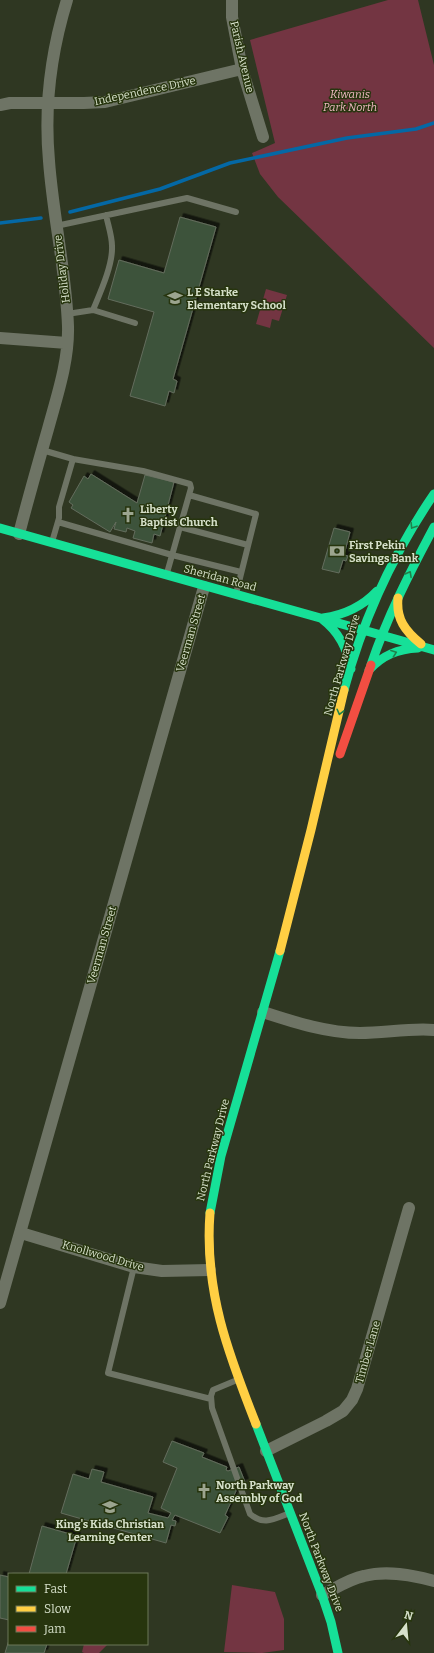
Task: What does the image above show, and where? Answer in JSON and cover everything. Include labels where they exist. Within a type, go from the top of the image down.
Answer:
[{"type":"main road","name":"North Parkway Drive","points":[[338,1653],[331,1622],[322,1595],[222,1334],[214,1299],[210,1270],[209,1223],[216,1177],[263,1012],[305,856],[351,669],[381,587],[404,540],[434,494]]},
{"type":"main road","name":"North Parkway Drive","points":[[305,856],[380,635],[398,596],[434,527]]},
{"type":"main road","name":"Sheridan Road","points":[[0,528],[204,587],[430,649]]},
{"type":"main road","points":[[320,618],[332,617],[356,608],[373,596],[381,587]]},
{"type":"main road","points":[[398,596],[398,617],[402,626],[416,640],[430,649]]},
{"type":"main road","points":[[320,618],[333,629],[344,644],[351,669]]},
{"type":"main road","points":[[368,672],[376,662],[394,652],[410,648],[430,649]]},
{"type":"street","name":"Holiday Drive","points":[[19,534],[60,386],[67,343],[67,314],[49,160],[48,102],[51,67],[67,0]]},
{"type":"street","name":"Parish Avenue","points":[[232,0],[232,17],[242,69],[263,137]]},
{"type":"street","name":"Independence Drive","points":[[0,105],[10,103],[105,102],[242,69]]},
{"type":"street","points":[[0,338],[67,343]]},
{"type":"street","name":"Veerman Street","points":[[0,1303],[204,587]]},
{"type":"street","points":[[263,1012],[311,1026],[337,1031],[364,1033],[416,1028],[434,1030]]},
{"type":"street","name":"Timber Lane","points":[[266,1451],[343,1411],[352,1400],[357,1389],[409,1208]]},
{"type":"street","name":"Knollwood Drive","points":[[21,1233],[134,1267],[174,1272],[210,1270]]},
{"type":"street","points":[[322,1595],[352,1580],[373,1574],[395,1573],[434,1581]]},
{"type":"lane","points":[[56,226],[187,198],[236,212]]},
{"type":"lane","points":[[93,310],[103,285],[112,254],[112,238],[106,215]]},
{"type":"lane","points":[[67,314],[93,310],[135,323]]},
{"type":"lane","points":[[42,450],[73,459],[143,472],[190,484],[189,495],[166,576]]},
{"type":"lane","points":[[52,543],[58,522],[59,507],[73,459]]},
{"type":"lane","points":[[189,495],[255,513],[256,515],[236,595]]},
{"type":"lane","points":[[58,522],[172,555],[242,572]]},
{"type":"lane","points":[[180,527],[248,545]]},
{"type":"lane","points":[[134,1267],[108,1372],[211,1399]]},
{"type":"lane","points":[[238,1379],[213,1390],[211,1399],[212,1408],[250,1514],[256,1520],[265,1522],[290,1513]]},
{"type":"green space","name":"Kiwanis Park North","points":[[388,0],[418,0],[434,65],[434,348],[278,197],[260,174],[252,153],[275,143],[250,40]]},
{"type":"green space","points":[[266,289],[287,295],[279,321],[272,319],[270,328],[256,324]]},
{"type":"green space","points":[[232,1585],[275,1592],[284,1619],[284,1650],[262,1653],[224,1652]]},
{"type":"green space","points":[[84,1645],[107,1645],[99,1653],[82,1652]]},
{"type":"building","points":[[180,217],[216,227],[173,379],[177,381],[174,393],[169,391],[165,406],[130,396],[154,312],[108,299],[119,260],[164,273]]},
{"type":"building","points":[[91,474],[137,503],[145,475],[174,482],[160,536],[154,534],[152,543],[133,538],[135,531],[127,528],[126,532],[114,529],[116,522],[110,532],[71,508],[73,505],[69,502],[84,476],[88,479]]},
{"type":"building","points":[[334,528],[350,532],[344,555],[348,556],[346,561],[343,560],[339,573],[322,569]]},
{"type":"building","points":[[172,1441],[204,1453],[202,1457],[227,1467],[226,1470],[228,1471],[239,1467],[245,1482],[234,1486],[236,1491],[225,1515],[228,1517],[220,1533],[175,1515],[172,1520],[176,1521],[175,1526],[171,1525],[166,1543],[61,1513],[73,1474],[89,1479],[92,1469],[104,1472],[101,1482],[153,1497],[148,1513],[168,1518],[171,1513],[161,1508],[177,1468],[163,1462]]},
{"type":"building","points":[[42,1526],[77,1536],[66,1573],[29,1573]]},
{"type":"building","points":[[0,1575],[8,1577],[8,1620],[0,1618]]},
{"type":"building","points":[[8,1643],[8,1645],[47,1645],[44,1653],[5,1653]]},
{"type":"waterway","points":[[70,212],[160,189],[230,163],[347,138],[416,129],[434,123]]},
{"type":"waterway","points":[[0,223],[41,218]]},
{"type":"traffic: fast","points":[[344,690],[360,638],[381,588],[405,540],[434,494]]},
{"type":"traffic: fast","points":[[371,665],[384,630],[416,561],[434,527]]},
{"type":"traffic: fast","points":[[0,528],[434,650]]},
{"type":"traffic: fast","points":[[323,618],[338,615],[359,606],[377,591]]},
{"type":"traffic: fast","points":[[322,619],[338,635],[345,647],[351,669]]},
{"type":"traffic: fast","points":[[369,670],[380,660],[397,651],[418,648]]},
{"type":"traffic: fast","points":[[210,1213],[221,1156],[280,951]]},
{"type":"traffic: fast","points":[[256,1424],[322,1595],[331,1622],[338,1653]]},
{"type":"traffic: slow","points":[[398,598],[398,612],[400,618],[410,634],[421,644]]},
{"type":"traffic: slow","points":[[280,951],[311,830],[344,690]]},
{"type":"traffic: slow","points":[[210,1213],[209,1241],[211,1268],[220,1321],[236,1372],[256,1424]]},
{"type":"traffic: jam","points":[[340,754],[371,665]]},
{"type":"place","name":"L E Starke Elementary School","points":[[175,298]]},
{"type":"place","name":"Liberty Baptist Church","points":[[128,515]]},
{"type":"place","name":"First Pekin Savings Bank","points":[[337,551]]},
{"type":"place","name":"North Parkway Assembly of God","points":[[204,1491]]},
{"type":"place","name":"King's Kids Christian Learning Center","points":[[110,1507]]}]
